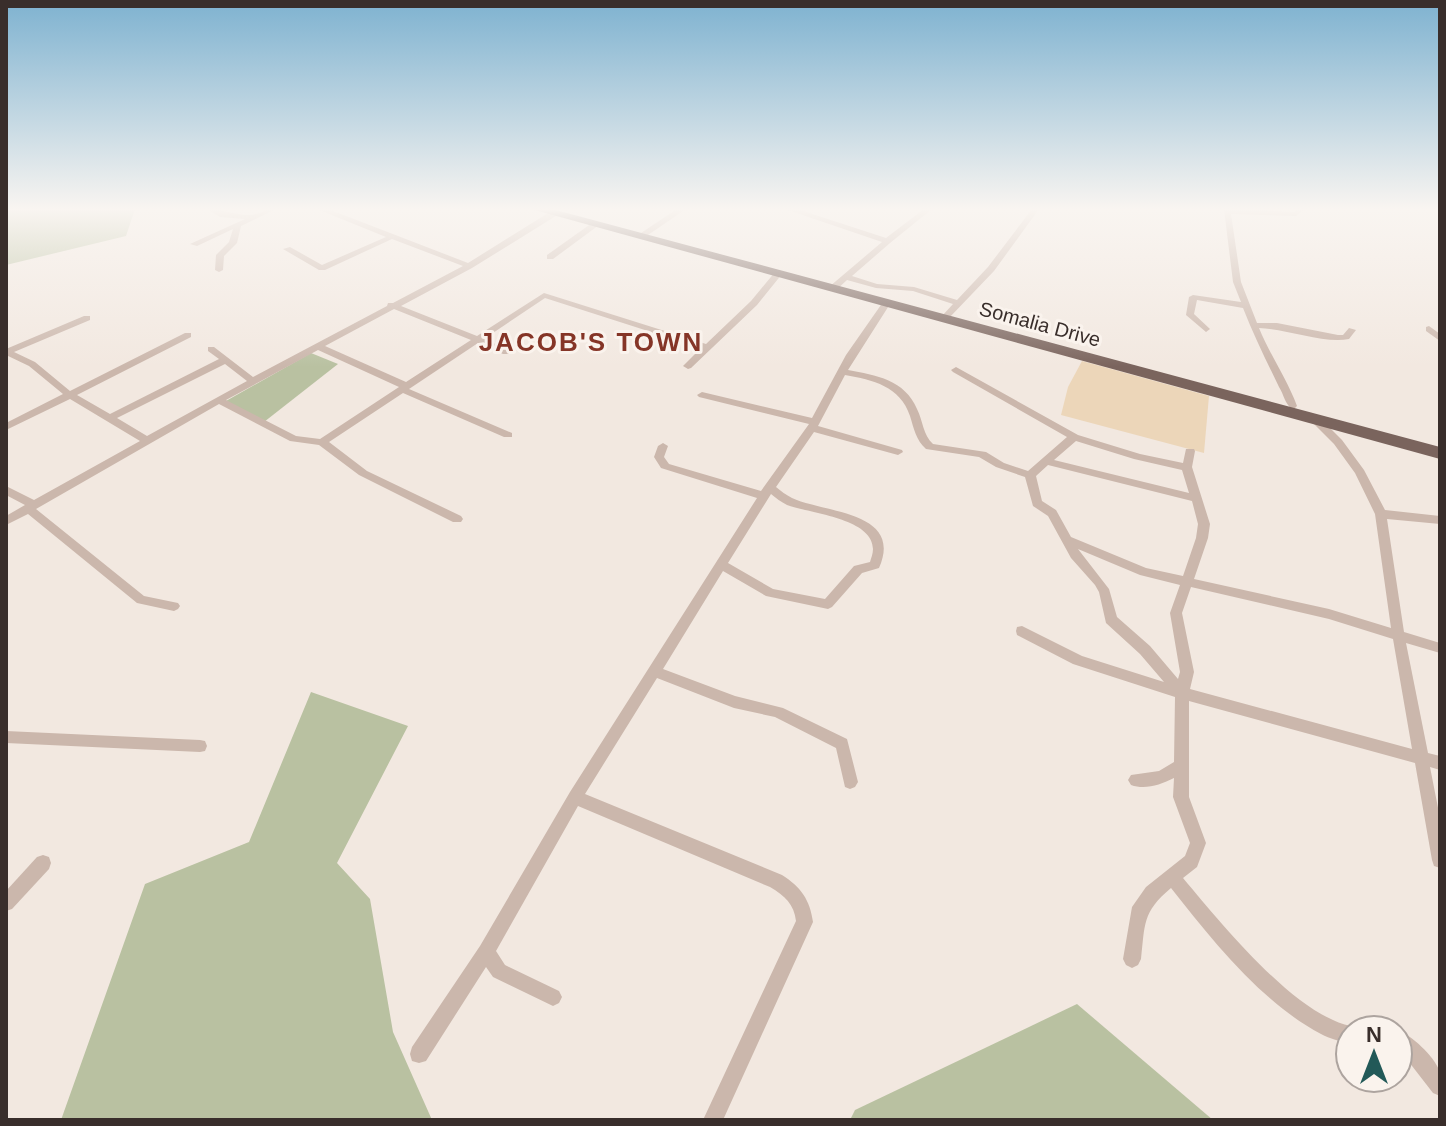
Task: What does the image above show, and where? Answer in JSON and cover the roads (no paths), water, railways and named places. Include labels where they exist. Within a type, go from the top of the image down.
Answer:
[{"type":"main road","name":"Somalia Drive","points":[[731,262],[778,274],[838,284],[886,304],[1440,453]]},
{"type":"main road","name":"Somalia Drive","points":[[748,262],[1440,445]]},
{"type":"street","points":[[219,270],[220,262]]},
{"type":"street","points":[[310,262],[322,268],[336,262]]},
{"type":"street","points":[[457,262],[469,266]]},
{"type":"street","points":[[6,521],[218,400],[476,262]]},
{"type":"street","points":[[838,284],[864,262]]},
{"type":"street","points":[[946,316],[997,262]]},
{"type":"street","points":[[1234,262],[1237,282],[1254,325],[1292,406]]},
{"type":"street","points":[[688,366],[754,303],[778,274]]},
{"type":"street","points":[[838,284],[914,289],[958,303]]},
{"type":"street","points":[[322,442],[529,303],[550,295],[707,347]]},
{"type":"street","points":[[1206,329],[1190,315],[1193,297],[1247,306]]},
{"type":"street","points":[[419,1054],[486,952],[575,797],[720,564],[814,425],[851,355],[886,304]]},
{"type":"street","points":[[391,305],[506,352]]},
{"type":"street","points":[[6,352],[87,318]]},
{"type":"street","points":[[1254,325],[1266,324],[1338,338],[1349,336],[1352,330]]},
{"type":"street","points":[[1429,329],[1440,338]]},
{"type":"street","points":[[6,427],[188,335]]},
{"type":"street","points":[[317,346],[508,435]]},
{"type":"street","points":[[211,349],[253,381]]},
{"type":"street","points":[[6,352],[32,364],[72,396],[146,440]]},
{"type":"street","points":[[110,418],[223,361]]},
{"type":"street","points":[[956,370],[1074,437],[1124,453],[1187,467]]},
{"type":"street","points":[[844,372],[881,379],[897,386],[914,410],[919,432],[930,447],[982,454],[1008,468],[1030,475]]},
{"type":"street","points":[[702,395],[814,425],[898,452]]},
{"type":"street","points":[[218,400],[294,439],[322,442],[363,473],[457,519]]},
{"type":"street","points":[[1313,417],[1338,442],[1360,472],[1381,514],[1398,633],[1440,860]]},
{"type":"street","points":[[1030,475],[1074,437]]},
{"type":"street","points":[[663,446],[659,457],[665,466],[841,514],[871,530],[877,541],[878,559],[875,565],[858,569],[828,604],[770,593],[720,564]]},
{"type":"street","points":[[1132,959],[1138,913],[1152,893],[1191,861],[1198,843],[1181,797],[1182,693],[1187,672],[1176,613],[1204,524],[1187,467],[1190,451]]},
{"type":"street","points":[[1046,461],[1195,498]]},
{"type":"street","points":[[1030,475],[1037,503],[1041,509],[1052,513],[1075,555],[1105,592],[1111,619],[1145,650],[1182,693]]},
{"type":"street","points":[[6,490],[30,506],[141,600],[174,606]]},
{"type":"street","points":[[1381,514],[1440,520]]},
{"type":"street","points":[[1069,541],[1122,565],[1186,583],[1329,614],[1440,648]]},
{"type":"street","points":[[1022,631],[1078,660],[1182,693],[1440,763]]},
{"type":"street","points":[[655,672],[734,702],[778,712],[842,744],[850,782]]},
{"type":"street","points":[[6,737],[200,746]]},
{"type":"street","points":[[1136,780],[1153,781],[1166,777],[1181,765]]},
{"type":"street","points":[[575,797],[776,881],[796,894],[803,904],[805,922],[713,1120]]},
{"type":"street","points":[[6,903],[43,863]]},
{"type":"street","points":[[1172,877],[1200,911],[1299,1010],[1334,1030]]},
{"type":"street","points":[[486,952],[499,971],[553,997]]},
{"type":"street","points":[[1414,1052],[1440,1086]]},
{"type":"district","name":"JACOB'S TOWN","points":[[591,342]]}]
